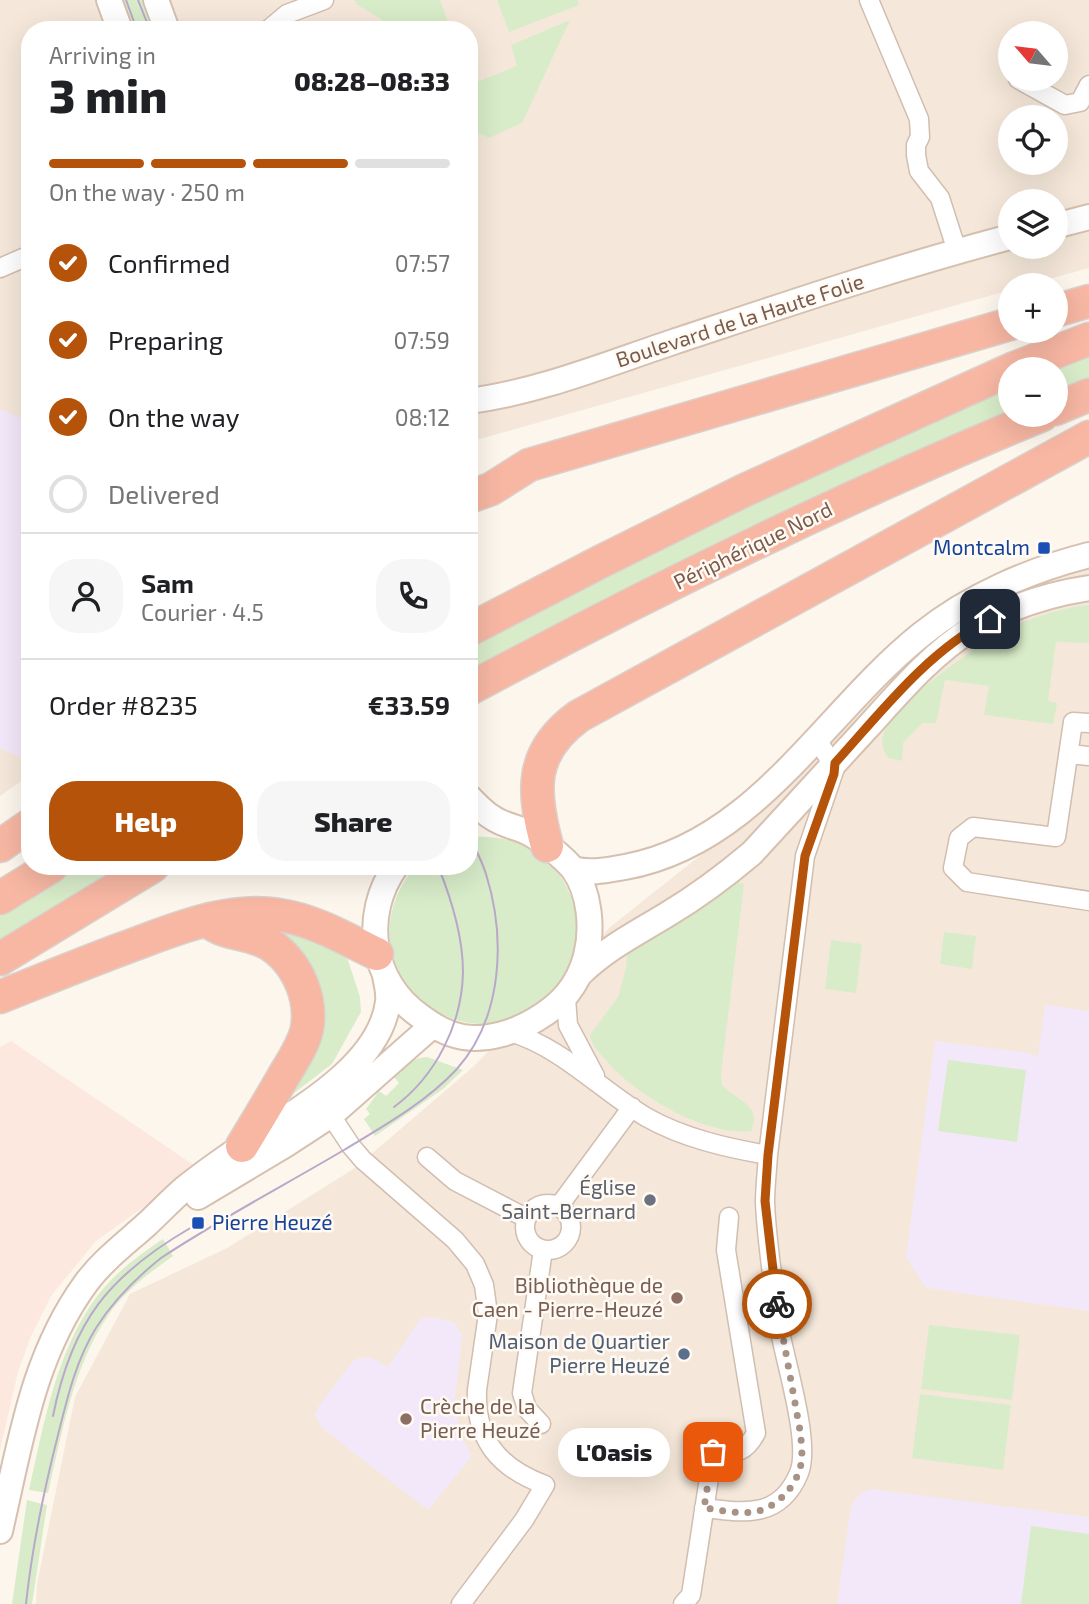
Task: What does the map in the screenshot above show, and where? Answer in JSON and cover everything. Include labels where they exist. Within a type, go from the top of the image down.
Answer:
[{"type":"highway","points":[[1068,307],[1089,301]]},
{"type":"highway","points":[[478,494],[491,489],[529,465],[998,328]]},
{"type":"highway","points":[[1044,357],[1089,339]]},
{"type":"highway","points":[[478,625],[745,490],[998,376]]},
{"type":"highway","points":[[1068,404],[1089,395]]},
{"type":"highway","name":"Périphérique Nord","points":[[478,684],[778,532],[1015,427]]},
{"type":"highway","points":[[547,846],[537,812],[537,778],[545,752],[552,739],[565,726],[1089,437]]},
{"type":"highway","points":[[0,846],[21,831]]},
{"type":"highway","points":[[0,879],[21,866]]},
{"type":"highway","points":[[0,898],[37,875]]},
{"type":"highway","points":[[0,959],[138,875]]},
{"type":"highway","points":[[0,997],[151,938],[232,915],[277,914],[317,925],[381,965]]},
{"type":"highway","points":[[207,920],[219,930],[239,932],[262,940],[282,955],[299,976],[307,1003],[307,1028],[299,1049],[242,1146]]},
{"type":"street","points":[[108,0],[116,21]]},
{"type":"street","points":[[156,0],[164,21]]},
{"type":"street","points":[[279,21],[287,14],[324,0]]},
{"type":"street","points":[[869,0],[919,119],[920,136],[916,155],[919,171],[940,198],[957,251]]},
{"type":"street","points":[[1040,91],[1065,105],[1080,102],[1089,85]]},
{"type":"street","points":[[1068,223],[1089,217]]},
{"type":"street","name":"Boulevard de la Haute Folie","points":[[478,400],[545,384],[729,323],[998,240]]},
{"type":"street","points":[[0,268],[21,259]]},
{"type":"street","points":[[573,869],[583,872],[600,871],[643,863],[709,835],[749,806],[901,652],[940,620],[989,592],[1089,555]]},
{"type":"street","points":[[581,973],[616,944],[670,913],[752,853],[905,686],[956,640],[1014,608],[1089,587]]},
{"type":"street","points":[[1089,723],[1073,722],[1056,837],[973,827],[958,838],[953,868],[967,883],[1089,901]]},
{"type":"street","points":[[704,1508],[740,1513],[765,1509],[780,1499],[798,1475],[802,1455],[769,1249],[765,1201],[768,1155],[805,856],[834,774],[835,763],[817,738]]},
{"type":"street","points":[[1069,754],[1089,756]]},
{"type":"street","points":[[381,965],[401,1000],[433,1025],[450,1034],[466,1038],[510,1032],[548,1013],[566,998],[581,973],[590,935],[583,891],[573,869],[531,834],[480,820]]},
{"type":"street","points":[[0,1543],[0,1530],[29,1405],[55,1332],[88,1281],[106,1260],[184,1189],[242,1146],[325,1106],[381,1028],[389,994],[374,927],[379,897],[390,875]]},
{"type":"street","points":[[566,998],[568,1025],[598,1082]]},
{"type":"street","points":[[145,1226],[285,1146],[325,1106],[433,1025]]},
{"type":"street","points":[[510,1032],[542,1044],[664,1126],[737,1150],[768,1155]]},
{"type":"street","points":[[325,1106],[363,1160],[467,1253],[475,1264],[484,1285],[488,1314],[477,1403],[481,1430],[489,1446],[508,1466],[545,1485],[524,1520],[461,1604]]},
{"type":"street","points":[[559,1206],[632,1107]]},
{"type":"street","points":[[427,1157],[455,1181],[526,1218]]},
{"type":"street","points":[[544,1203],[559,1206],[569,1217],[571,1231],[563,1244],[557,1248],[543,1250],[529,1241],[525,1234],[526,1218],[530,1211],[544,1203]]},
{"type":"street","points":[[683,1604],[691,1595],[713,1452],[739,1452],[749,1446],[756,1433],[726,1250],[729,1217]]},
{"type":"street","points":[[541,1424],[527,1409],[522,1393],[543,1250]]},
{"type":"shaded area","points":[[0,0],[1089,0],[1089,268],[1068,274],[998,273],[998,293],[478,439],[478,21],[21,21],[21,781],[0,796]]},
{"type":"shaded area","points":[[0,409],[21,418],[21,758],[0,748]]},
{"type":"shaded area","points":[[1089,565],[1089,1604],[36,1604],[37,1584],[75,1397],[130,1294],[227,1248],[355,1168],[473,1067],[609,928],[731,831],[919,644],[985,601]]},
{"type":"shaded area","points":[[1045,1005],[1089,1011],[1089,1311],[926,1288],[906,1257],[935,1041],[1029,1053],[1038,1057]]},
{"type":"shaded area","points":[[11,1041],[198,1168],[96,1241],[51,1296],[31,1336],[18,1372],[0,1450],[0,1047]]},
{"type":"shaded area","points":[[433,1317],[454,1322],[462,1335],[454,1407],[463,1439],[472,1456],[428,1510],[322,1428],[315,1415],[318,1407],[353,1361],[370,1357],[388,1367],[420,1319]]},
{"type":"shaded area","points":[[871,1489],[1089,1517],[1089,1604],[837,1604],[851,1507],[859,1494]]},
{"type":"green space","points":[[117,0],[146,0],[154,21],[125,21]]},
{"type":"green space","points":[[354,0],[440,0],[448,21],[384,21],[356,4]]},
{"type":"green space","points":[[497,0],[577,0],[579,5],[509,32]]},
{"type":"green space","points":[[570,20],[522,123],[489,138],[478,132],[478,82],[517,66],[511,45]]},
{"type":"green space","points":[[1089,352],[1089,383],[1068,392],[1068,361]]},
{"type":"green space","points":[[998,391],[998,421],[478,671],[478,640],[707,522]]},
{"type":"green space","points":[[1089,605],[1089,643],[1056,642],[1048,701],[1057,703],[1053,724],[984,715],[989,686],[945,680],[936,723],[922,723],[903,743],[902,761],[888,758],[882,740],[892,720],[924,688],[966,655],[1021,623],[1055,611]]},
{"type":"green space","points":[[478,837],[499,838],[533,850],[559,874],[570,893],[576,913],[575,952],[568,971],[557,988],[543,1003],[523,1016],[487,1024],[453,1019],[424,1003],[402,976],[391,948],[392,910],[408,876],[478,875]]},
{"type":"green space","points":[[60,875],[114,875],[0,942],[0,912]]},
{"type":"green space","points":[[737,882],[744,884],[721,1074],[722,1085],[751,1109],[754,1122],[751,1131],[712,1127],[671,1110],[617,1072],[595,1048],[590,1035],[618,997],[626,968],[628,945]]},
{"type":"green space","points":[[269,922],[344,948],[360,997],[361,1012],[332,1064],[277,1106],[307,1054]]},
{"type":"green space","points":[[944,932],[976,936],[972,969],[940,964]]},
{"type":"green space","points":[[831,940],[862,944],[856,993],[825,989]]},
{"type":"green space","points":[[427,1057],[463,1070],[443,1089],[375,1136],[364,1119],[370,1114],[366,1109],[379,1091],[386,1096],[399,1083],[394,1077],[405,1067],[417,1059]]},
{"type":"green space","points":[[948,1060],[1026,1070],[1017,1142],[938,1131]]},
{"type":"green space","points":[[163,1239],[173,1256],[123,1297],[109,1314],[86,1355],[70,1400],[48,1493],[29,1490],[53,1388],[84,1316],[112,1279]]},
{"type":"green space","points":[[929,1325],[1020,1335],[1012,1400],[921,1389]]},
{"type":"green space","points":[[920,1394],[1011,1405],[1003,1470],[912,1458]]},
{"type":"green space","points":[[27,1500],[47,1505],[32,1604],[12,1604]]},
{"type":"green space","points":[[1031,1526],[1089,1534],[1089,1604],[1021,1604]]},
{"type":"tram line","points":[[126,0],[134,21]]},
{"type":"tram line","points":[[138,0],[146,21]]},
{"type":"tram line","points":[[26,1604],[39,1519],[69,1394],[89,1340],[117,1299],[161,1258],[417,1104],[444,1082],[472,1049],[491,1002],[498,950],[492,899],[478,855]]},
{"type":"tram line","points":[[394,1107],[409,1094],[434,1064],[458,1011],[463,972],[459,932],[441,875]]},
{"type":"tram line","points":[[53,1416],[71,1353],[98,1304],[138,1263],[192,1227]]},
{"type":"way so far","points":[[713,1452],[704,1508],[740,1513],[765,1509],[788,1491],[798,1475],[802,1455],[801,1436],[777,1304]]},
{"type":"place","name":"Montcalm","points":[[1044,548]]},
{"type":"place","name":"Église Saint-Bernard","points":[[650,1200]]},
{"type":"place","name":"Pierre Heuzé","points":[[198,1223]]},
{"type":"place","name":"Bibliothèque de Caen - Pierre-Heuzé","points":[[677,1298]]},
{"type":"place","name":"Maison de Quartier Pierre Heuzé","points":[[684,1354]]},
{"type":"place","name":"Crèche de la Pierre Heuzé","points":[[406,1419]]},
{"type":"place","name":"L'Oasis","points":[[713,1452]]},
{"type":"route","points":[[777,1304],[765,1201],[768,1155],[805,856],[811,834],[834,774],[835,763],[905,686],[956,640],[990,619]]}]
